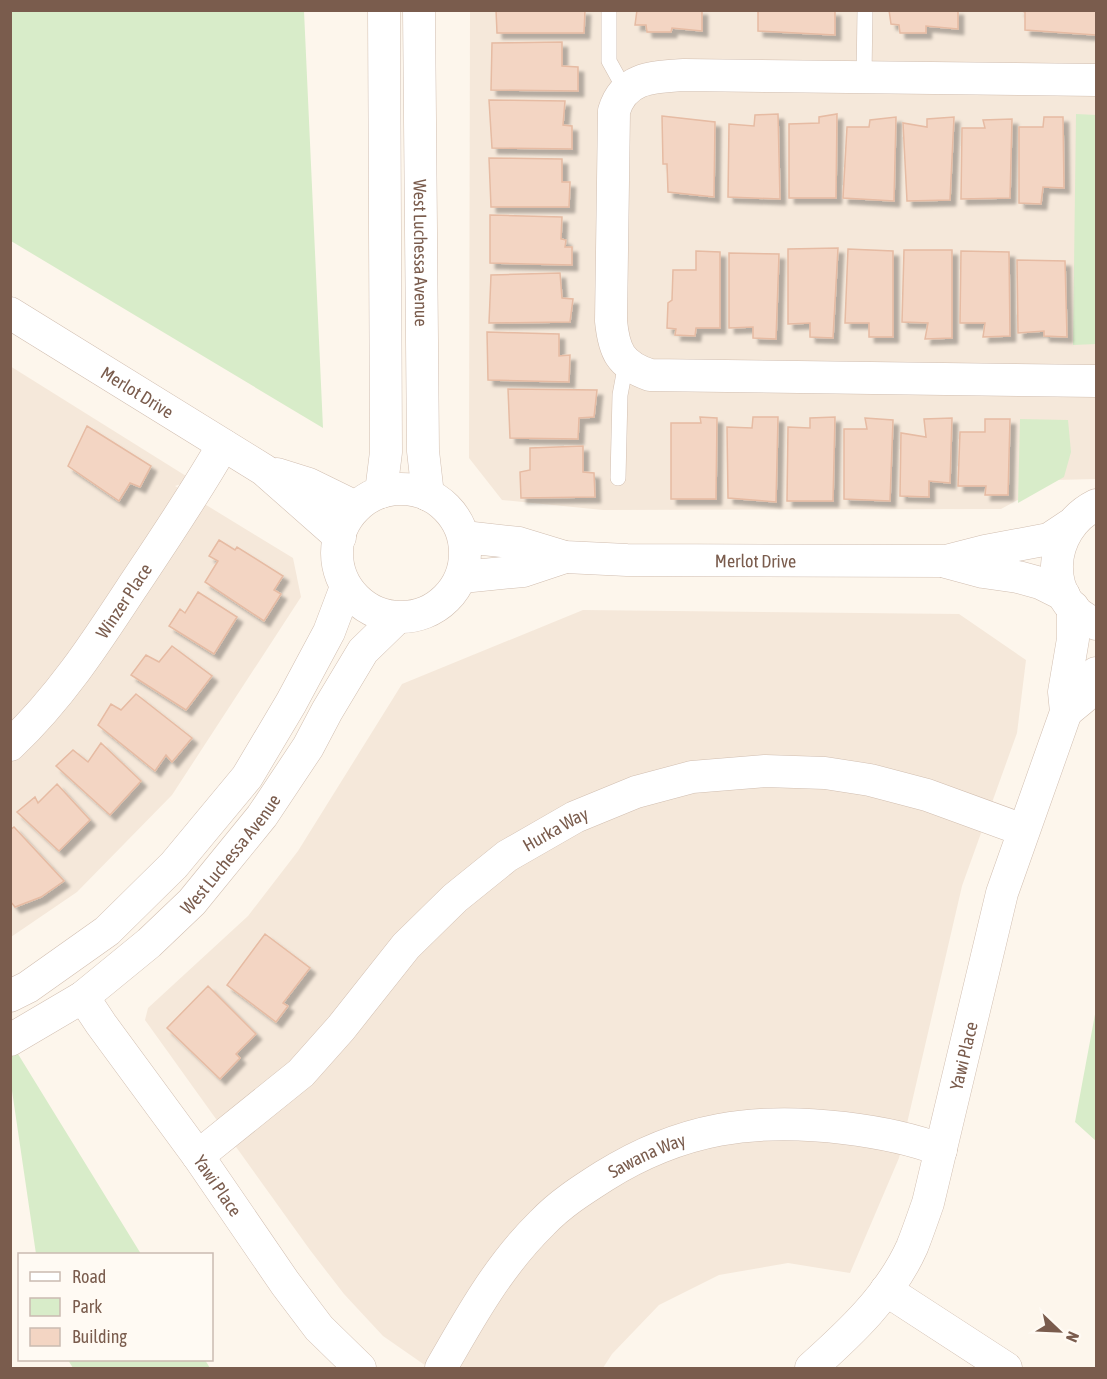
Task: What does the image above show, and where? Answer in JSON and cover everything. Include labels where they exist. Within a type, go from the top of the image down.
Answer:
[{"type":"street","name":"West Luchessa Avenue","points":[[368,499],[386,452],[384,10]]},
{"type":"street","name":"West Luchessa Avenue","points":[[419,10],[423,451],[428,495]]},
{"type":"street","points":[[1096,80],[684,75],[644,80],[626,90],[617,100],[614,111],[611,321],[617,352],[637,371],[650,375],[1096,381]]},
{"type":"street","name":"Merlot Drive","points":[[10,314],[264,470],[340,537]]},
{"type":"street","name":"Winzer Place","points":[[10,745],[50,704],[90,651],[164,540],[223,445]]},
{"type":"street","name":"Merlot Drive","points":[[264,470],[368,499],[397,489],[418,491],[428,495],[439,501],[454,516],[464,537],[466,557],[462,577],[523,571],[565,557]]},
{"type":"street","points":[[368,499],[343,525],[337,546],[338,568],[346,587],[359,603],[377,614],[397,618],[417,616],[436,608],[451,595],[462,577]]},
{"type":"street","name":"Merlot Drive","points":[[464,537],[519,543],[565,557],[627,560],[946,561],[1049,538],[1070,525],[1084,511],[1096,505]]},
{"type":"street","name":"Merlot Drive","points":[[1070,525],[1060,542],[1056,563],[1059,584],[1078,608]]},
{"type":"street","name":"Merlot Drive","points":[[946,561],[983,572],[1040,584],[1078,608]]},
{"type":"street","name":"West Luchessa Avenue","points":[[10,996],[28,987],[107,931],[174,865],[247,777],[291,703],[329,632],[346,587]]},
{"type":"street","points":[[1066,712],[1064,692],[1078,608]]},
{"type":"street","name":"West Luchessa Avenue","points":[[10,1040],[83,997],[149,943],[192,902],[262,816],[308,747],[363,651],[397,618]]},
{"type":"street","points":[[1066,712],[1083,698],[1096,673]]},
{"type":"street","name":"Yawi Place","points":[[811,1368],[851,1332],[886,1290],[911,1248],[928,1203],[1002,893],[1066,712]]},
{"type":"street","name":"Hurka Way","points":[[198,1156],[301,1073],[341,1028],[406,946],[455,898],[507,856],[575,817],[636,792],[692,777],[765,771],[825,773],[870,780],[927,795],[1023,830]]},
{"type":"street","name":"Yawi Place","points":[[83,997],[198,1156],[285,1283],[319,1328],[360,1368]]},
{"type":"street","name":"Sawana Way","points":[[441,1368],[477,1305],[501,1269],[542,1223],[577,1193],[633,1158],[678,1139],[728,1127],[771,1123],[817,1125],[866,1131],[917,1141],[941,1150]]},
{"type":"street","points":[[886,1290],[1006,1368]]},
{"type":"lane","points":[[609,10],[609,61],[626,90]]},
{"type":"lane","points":[[864,77],[865,10]]},
{"type":"lane","points":[[618,478],[620,395],[626,363]]},
{"type":"shaded area","points":[[470,11],[1096,11],[1096,479],[1055,480],[1001,509],[603,510],[502,500],[469,458]]},
{"type":"shaded area","points":[[10,366],[186,476],[184,483],[175,486],[293,558],[301,597],[172,795],[77,892],[11,937]]},
{"type":"shaded area","points":[[583,610],[959,614],[1026,660],[1017,733],[962,886],[899,1158],[850,1273],[788,1263],[719,1275],[659,1305],[612,1354],[603,1368],[429,1368],[383,1336],[344,1294],[145,1020],[148,1008],[248,916],[298,851],[402,684]]},
{"type":"green space","points":[[11,10],[304,11],[323,428],[11,241]]},
{"type":"green space","points":[[1076,114],[1096,115],[1096,344],[1073,345]]},
{"type":"green space","points":[[1020,419],[1068,420],[1071,452],[1064,477],[1018,503]]},
{"type":"green space","points":[[1096,1009],[1096,1141],[1075,1122]]},
{"type":"green space","points":[[10,1041],[140,1253],[36,1253],[11,1084]]},
{"type":"green space","points":[[69,1361],[206,1361],[210,1368],[73,1368]]},
{"type":"building","points":[[496,10],[585,10],[584,33],[497,33]]},
{"type":"building","points":[[637,10],[702,10],[702,31],[672,28],[671,32],[647,32],[646,25],[635,25]]},
{"type":"building","points":[[758,10],[835,11],[835,35],[758,31]]},
{"type":"building","points":[[889,10],[958,10],[958,29],[926,26],[926,33],[900,33],[899,25],[891,24]]},
{"type":"building","points":[[1019,10],[1096,11],[1096,35],[1025,30],[1025,12]]},
{"type":"building","points":[[562,42],[562,66],[578,67],[578,91],[491,90],[492,43]]},
{"type":"building","points":[[489,100],[565,101],[563,125],[572,126],[572,149],[492,148]]},
{"type":"building","points":[[778,114],[780,199],[728,197],[729,124],[754,126],[755,115]]},
{"type":"building","points":[[837,114],[836,198],[789,198],[789,124],[819,123],[819,117]]},
{"type":"building","points":[[662,116],[715,122],[714,197],[668,192],[667,164],[663,164]]},
{"type":"building","points":[[896,117],[894,201],[843,198],[847,127],[869,127],[870,120]]},
{"type":"building","points":[[954,117],[950,200],[907,201],[903,123],[927,127],[927,119]]},
{"type":"building","points":[[1044,117],[1063,117],[1064,188],[1043,187],[1041,204],[1019,203],[1019,127],[1043,127]]},
{"type":"building","points":[[1012,119],[1010,198],[961,199],[962,128],[985,128],[983,120]]},
{"type":"building","points":[[489,158],[562,159],[562,182],[570,182],[569,207],[491,207]]},
{"type":"building","points":[[490,215],[562,217],[561,239],[566,240],[565,247],[572,247],[572,265],[490,263]]},
{"type":"building","points":[[838,248],[833,338],[810,337],[810,323],[788,324],[788,249]]},
{"type":"building","points":[[848,249],[893,251],[893,337],[869,337],[869,323],[845,323]]},
{"type":"building","points":[[904,250],[952,250],[952,338],[925,339],[928,323],[902,322]]},
{"type":"building","points":[[696,251],[720,252],[720,328],[696,328],[695,336],[675,335],[676,329],[667,328],[668,303],[672,300],[673,270],[696,270]]},
{"type":"building","points":[[961,251],[1009,252],[1010,336],[983,337],[985,323],[960,323]]},
{"type":"building","points":[[729,253],[779,254],[776,339],[753,338],[753,327],[729,328]]},
{"type":"building","points":[[1017,260],[1065,261],[1067,337],[1044,336],[1044,331],[1018,333]]},
{"type":"building","points":[[560,273],[562,298],[573,299],[570,322],[489,323],[491,275]]},
{"type":"building","points":[[487,332],[559,334],[559,356],[570,355],[569,382],[488,380]]},
{"type":"building","points":[[508,389],[597,390],[594,417],[579,418],[578,439],[510,438]]},
{"type":"building","points":[[700,417],[717,418],[716,499],[671,499],[671,423],[701,423]]},
{"type":"building","points":[[753,417],[778,417],[776,502],[728,498],[727,427],[752,428]]},
{"type":"building","points":[[835,417],[833,501],[787,501],[788,427],[810,428],[810,418]]},
{"type":"building","points":[[865,418],[893,420],[890,501],[844,499],[844,429],[867,429]]},
{"type":"building","points":[[952,418],[950,483],[929,481],[929,497],[900,496],[901,433],[926,437],[924,419]]},
{"type":"building","points":[[985,419],[1010,419],[1008,495],[985,495],[986,486],[958,486],[960,432],[985,432]]},
{"type":"building","points":[[87,426],[151,466],[140,487],[130,483],[119,501],[68,466]]},
{"type":"building","points":[[583,446],[583,472],[594,473],[595,497],[521,498],[520,472],[530,470],[530,448]]},
{"type":"building","points":[[219,540],[235,550],[237,547],[283,576],[274,590],[281,594],[264,621],[205,582],[218,561],[209,556]]},
{"type":"building","points":[[198,592],[237,617],[214,654],[169,626],[180,609],[185,613]]},
{"type":"building","points":[[172,646],[212,676],[186,710],[131,675],[146,655],[159,662]]},
{"type":"building","points":[[136,694],[192,738],[172,762],[166,755],[155,771],[98,725],[111,704],[121,710]]},
{"type":"building","points":[[101,743],[141,781],[110,815],[56,766],[73,750],[88,762]]},
{"type":"building","points":[[57,784],[90,820],[59,851],[17,812],[35,797],[38,803]]},
{"type":"building","points":[[14,827],[64,881],[41,897],[15,907],[10,901],[10,830]]},
{"type":"building","points":[[265,934],[310,968],[283,1003],[288,1006],[276,1022],[227,985]]},
{"type":"building","points":[[208,986],[256,1034],[236,1054],[240,1058],[220,1079],[167,1028]]}]
